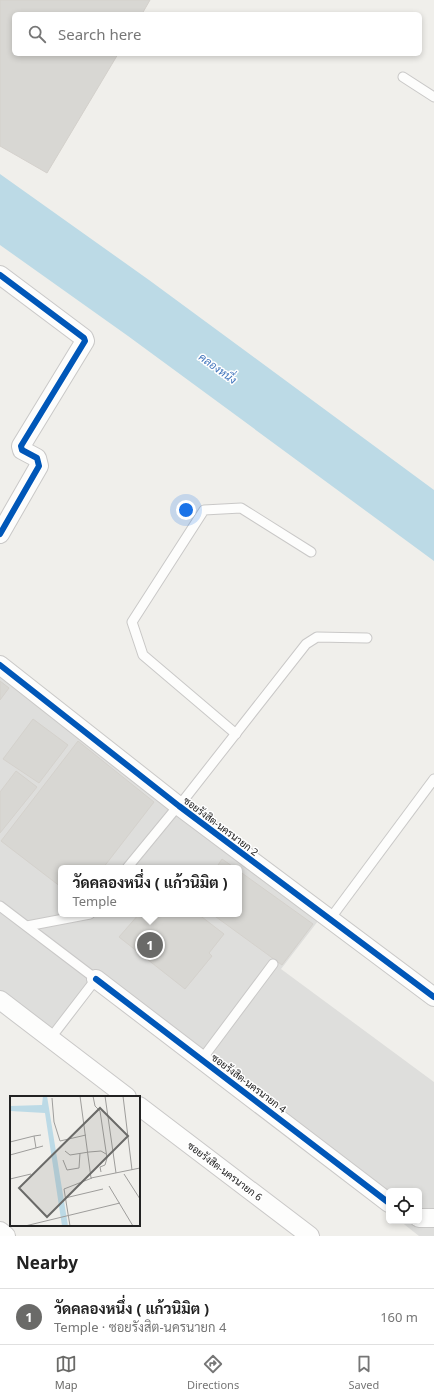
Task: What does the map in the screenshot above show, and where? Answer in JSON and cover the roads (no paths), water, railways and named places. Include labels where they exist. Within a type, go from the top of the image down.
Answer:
[{"type":"street","points":[[0,534],[39,466],[37,458],[22,450],[21,446],[85,341],[84,338],[2,281]]},
{"type":"street","name":"ซอยรังสิต-นครนายก 2","points":[[0,665],[176,809],[330,919],[434,997]]},
{"type":"street","name":"ซอยรังสิต-นครนายก 4","points":[[96,979],[386,1200]]},
{"type":"street","points":[[0,1000],[127,1096]]},
{"type":"street","name":"ซอยรังสิต-นครนายก 6","points":[[140,1107],[310,1236]]},
{"type":"street","points":[[422,1218],[434,1218]]},
{"type":"street","points":[[0,1231],[6,1236]]},
{"type":"lane","points":[[403,77],[434,97]]},
{"type":"lane","points":[[236,734],[143,655],[132,622],[204,510],[241,508],[311,552]]},
{"type":"lane","points":[[129,865],[236,734],[306,644],[317,637],[367,638]]},
{"type":"lane","points":[[330,919],[434,779]]},
{"type":"lane","points":[[0,906],[96,979],[56,1031]]},
{"type":"lane","points":[[27,926],[74,917]]},
{"type":"lane","points":[[202,1059],[273,964]]},
{"type":"water","name":"คลองหนึ่ง","points":[[0,174],[149,280],[434,490],[434,561],[128,336],[0,245]]},
{"type":"place","name":"วัดคลองหนึ่ง ( แก้วนิมิต )","points":[[150,945]]}]
